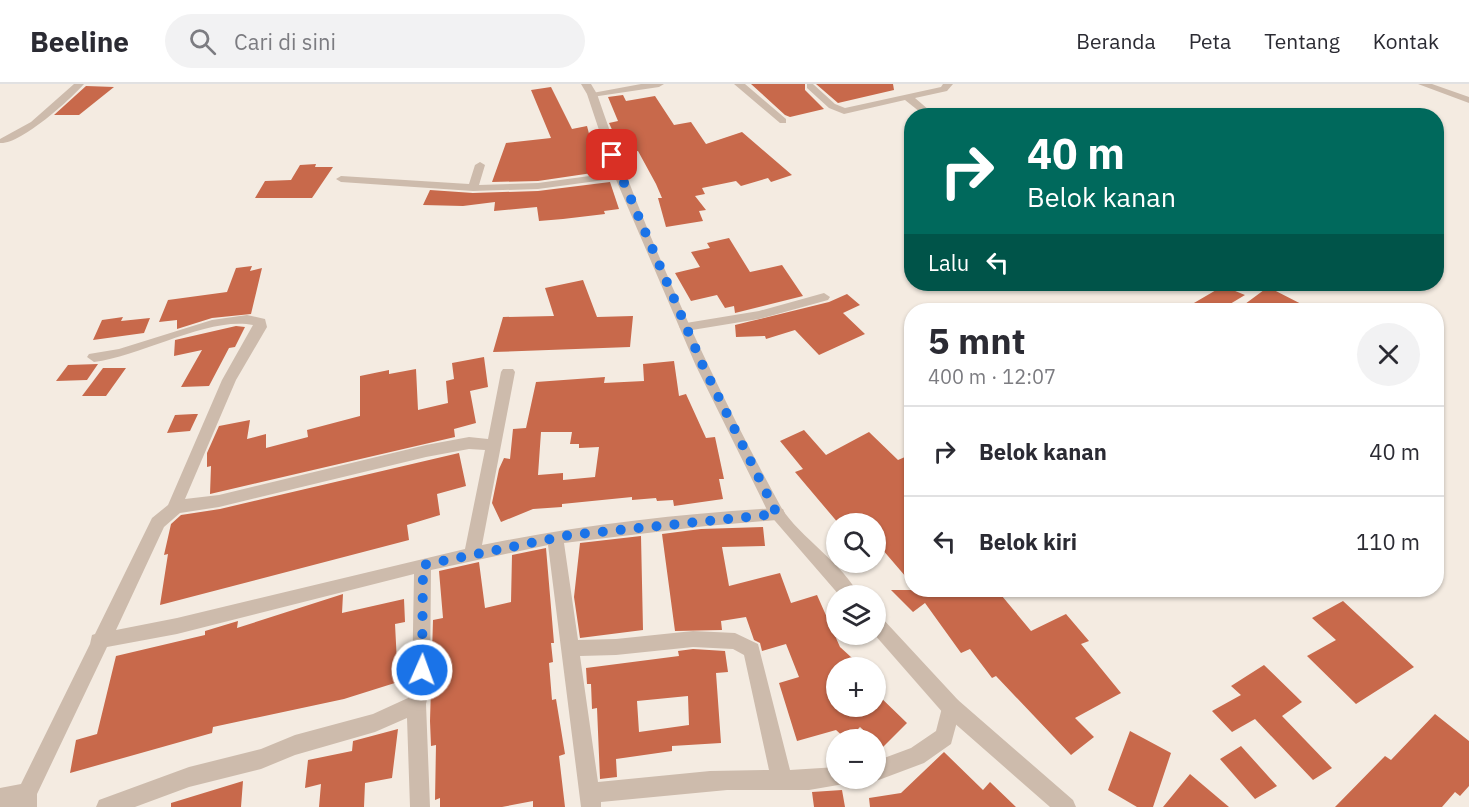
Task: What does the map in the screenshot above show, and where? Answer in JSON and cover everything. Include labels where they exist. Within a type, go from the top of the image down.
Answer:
[{"type":"street","points":[[3,141],[34,124],[79,84]]},
{"type":"street","points":[[659,84],[589,89],[619,176],[703,366],[777,514],[841,585]]},
{"type":"street","points":[[739,84],[783,121]]},
{"type":"street","points":[[809,85],[823,84]]},
{"type":"street","points":[[809,85],[832,106],[844,111],[944,88],[948,84]]},
{"type":"street","points":[[1423,84],[1469,100]]},
{"type":"street","points":[[907,97],[921,108]]},
{"type":"street","points":[[473,188],[480,165]]},
{"type":"street","points":[[341,179],[473,188],[538,186],[619,176]]},
{"type":"street","points":[[686,327],[759,315],[824,297]]},
{"type":"street","points":[[93,357],[120,353],[174,334],[223,323],[254,319],[260,322],[260,327],[226,388],[176,501],[176,507]]},
{"type":"street","points":[[472,556],[508,372]]},
{"type":"street","points":[[0,798],[27,800],[99,641],[158,523],[176,507],[219,501],[426,451],[469,443],[494,445]]},
{"type":"street","points":[[99,641],[188,623],[423,565],[554,537],[706,519],[777,514]]},
{"type":"street","points":[[554,537],[559,556],[590,800],[665,785],[728,780],[810,782],[826,779]]},
{"type":"street","points":[[420,807],[416,704],[421,686],[423,565]]},
{"type":"street","points":[[886,635],[951,707],[1066,807]]},
{"type":"street","points":[[571,648],[616,647],[693,639],[735,641],[752,650],[782,781]]},
{"type":"street","points":[[106,807],[189,777],[261,759],[296,745],[375,723],[416,704]]},
{"type":"street","points":[[886,767],[917,756],[944,736],[951,707]]},
{"type":"building","points":[[751,84],[805,84],[805,90],[824,109],[790,117]]},
{"type":"building","points":[[816,84],[893,84],[894,90],[838,103]]},
{"type":"building","points":[[86,86],[114,87],[79,115],[54,115]]},
{"type":"building","points":[[551,87],[572,129],[587,126],[599,172],[538,181],[492,182],[506,143],[551,138],[531,90]]},
{"type":"building","points":[[623,95],[626,101],[655,96],[674,125],[691,122],[706,144],[742,132],[792,175],[771,182],[768,178],[741,186],[736,181],[702,188],[705,194],[695,196],[706,210],[699,211],[703,221],[666,227],[658,198],[662,198],[638,151],[623,154],[609,123],[618,121],[608,97]]},
{"type":"building","points":[[316,164],[315,167],[333,167],[312,198],[255,198],[265,181],[291,180],[300,165]]},
{"type":"building","points":[[610,182],[619,209],[604,211],[605,214],[539,221],[537,207],[494,211],[495,202],[463,206],[423,205],[430,190],[473,193],[538,191]]},
{"type":"building","points":[[729,238],[750,272],[782,265],[803,296],[735,313],[734,306],[725,308],[717,295],[691,301],[675,273],[700,267],[691,252],[710,248],[707,243]]},
{"type":"building","points":[[252,266],[250,271],[262,268],[251,314],[212,318],[177,329],[177,320],[159,322],[168,300],[227,292],[236,268]]},
{"type":"building","points":[[583,280],[597,317],[633,316],[630,347],[493,352],[503,317],[554,316],[545,288]]},
{"type":"building","points":[[1214,291],[1235,291],[1245,295],[1232,303],[1194,303]]},
{"type":"building","points":[[1263,291],[1276,291],[1299,303],[1246,303]]},
{"type":"building","points":[[847,294],[860,305],[843,313],[865,334],[819,355],[795,330],[766,339],[765,336],[736,337],[735,325],[829,302]]},
{"type":"building","points":[[123,317],[121,321],[150,318],[144,333],[93,340],[102,320]]},
{"type":"building","points":[[236,326],[245,327],[235,347],[229,348],[209,386],[181,387],[202,350],[174,356],[175,340]]},
{"type":"building","points":[[484,357],[488,387],[470,391],[476,423],[454,429],[455,437],[210,494],[211,466],[207,467],[207,453],[219,426],[250,420],[247,439],[266,434],[266,448],[308,437],[307,430],[360,416],[360,376],[389,370],[389,374],[416,369],[418,410],[448,403],[446,381],[454,379],[452,363]]},
{"type":"building","points":[[674,361],[679,396],[686,394],[706,438],[715,437],[724,479],[719,479],[723,499],[674,506],[673,500],[657,501],[656,498],[632,500],[632,497],[562,504],[562,507],[533,509],[501,522],[492,503],[499,469],[504,458],[510,459],[513,429],[526,428],[536,382],[605,377],[604,383],[644,381],[643,364]],"holes":[[[541,432],[572,432],[570,444],[579,444],[579,448],[599,447],[595,477],[563,480],[563,473],[538,475]]]},
{"type":"building","points":[[98,364],[87,380],[56,381],[68,365]]},
{"type":"building","points":[[103,368],[126,368],[106,396],[82,396]]},
{"type":"building","points":[[198,414],[190,431],[167,433],[175,415]]},
{"type":"building","points":[[804,430],[826,455],[869,432],[898,460],[904,457],[904,575],[886,554],[886,513],[830,513],[795,472],[803,469],[780,441]]},
{"type":"building","points":[[459,453],[466,486],[437,494],[440,515],[407,525],[409,540],[160,605],[168,554],[164,555],[171,524],[181,515],[220,509]]},
{"type":"building","points":[[763,527],[765,546],[722,547],[729,586],[780,573],[791,603],[817,595],[826,615],[826,645],[839,645],[851,657],[826,657],[826,717],[886,717],[886,703],[907,723],[886,744],[886,729],[862,729],[860,727],[858,729],[826,729],[826,733],[797,741],[779,683],[799,677],[786,644],[762,651],[760,643],[754,640],[746,617],[721,621],[722,630],[675,631],[662,534],[701,529]]},
{"type":"building","points":[[641,536],[643,630],[580,638],[574,597],[580,543]]},
{"type":"building","points":[[546,548],[554,643],[551,643],[553,662],[549,663],[552,700],[556,699],[565,754],[559,756],[565,807],[533,807],[533,801],[502,807],[440,807],[440,798],[435,800],[436,745],[431,746],[430,721],[433,620],[443,618],[439,571],[479,562],[485,608],[511,602],[512,555]]},
{"type":"building","points":[[891,590],[904,590],[904,597],[1003,597],[1031,631],[1066,614],[1089,641],[1081,644],[1121,693],[1075,718],[1094,737],[1071,755],[996,676],[992,678],[970,649],[961,653],[925,603],[913,612]]},
{"type":"building","points":[[343,594],[342,613],[404,599],[405,622],[395,624],[398,682],[344,699],[213,727],[212,733],[70,773],[76,740],[97,734],[116,656],[205,635],[205,631],[238,621],[237,628]]},
{"type":"building","points":[[1343,601],[1414,667],[1356,704],[1307,656],[1336,640],[1312,618]]},
{"type":"building","points":[[693,649],[725,651],[728,672],[716,673],[721,743],[672,746],[672,751],[616,759],[617,777],[600,779],[597,708],[592,709],[591,684],[587,684],[586,668],[679,656],[678,651]],"holes":[[[688,696],[689,725],[639,732],[637,701]]]},
{"type":"building","points":[[1264,665],[1302,702],[1282,716],[1332,768],[1313,780],[1255,719],[1232,732],[1212,711],[1241,695],[1231,686]]},
{"type":"building","points":[[1435,714],[1469,741],[1469,786],[1460,796],[1455,792],[1442,807],[1335,807],[1385,756],[1391,760]]},
{"type":"building","points":[[398,729],[392,778],[365,783],[364,807],[319,807],[321,784],[305,788],[308,760],[352,751],[353,741]]},
{"type":"building","points":[[1130,731],[1171,753],[1153,807],[1137,807],[1108,790]]},
{"type":"building","points":[[1241,746],[1277,786],[1255,799],[1220,759]]},
{"type":"building","points":[[944,752],[983,790],[990,782],[1016,807],[870,807],[869,798],[901,793]]},
{"type":"building","points":[[1190,774],[1229,807],[1163,807]]},
{"type":"building","points":[[243,781],[241,807],[171,807],[171,803]]},
{"type":"building","points":[[842,790],[845,807],[814,807],[812,792]]},
{"type":"route","points":[[422,670],[423,565],[499,551],[554,537],[602,530],[777,514],[703,366],[619,176],[612,155]]}]
